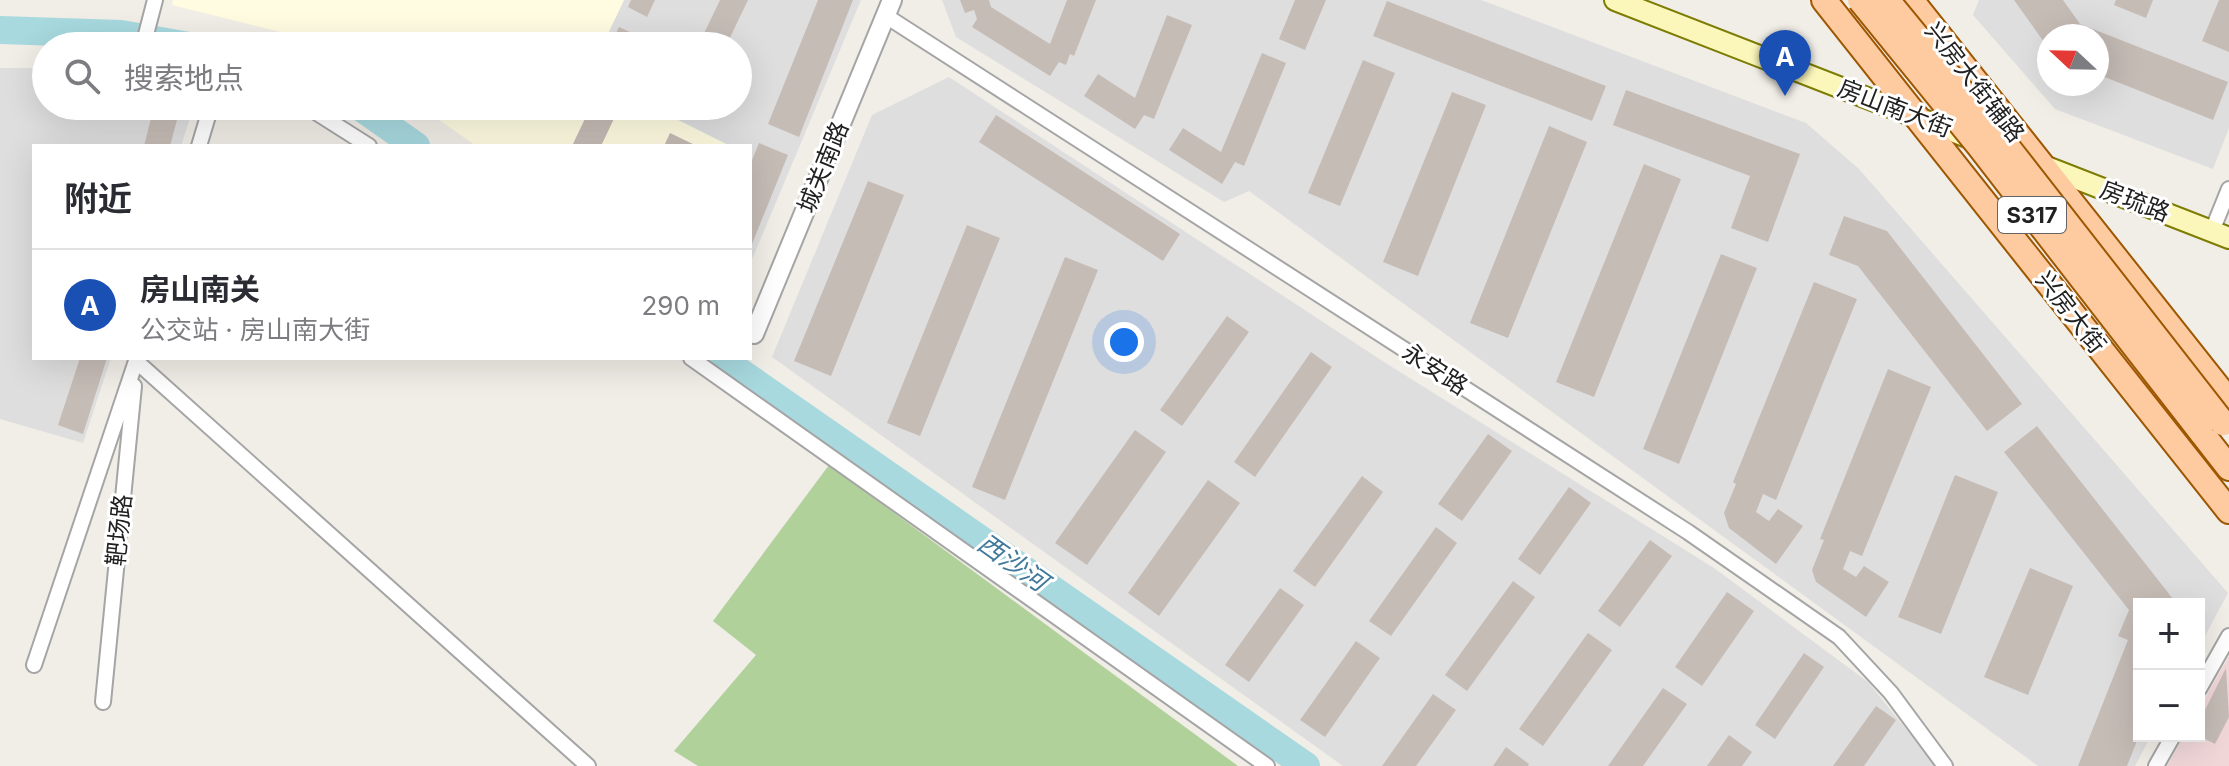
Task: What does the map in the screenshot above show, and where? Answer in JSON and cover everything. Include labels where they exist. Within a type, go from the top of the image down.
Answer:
[{"type":"main road","name":"房山南大街","points":[[1615,0],[2040,165]]},
{"type":"main road","name":"兴房大街","points":[[1824,0],[2229,511]]},
{"type":"main road","name":"兴房大街","points":[[1860,0],[1979,146],[2221,422]]},
{"type":"main road","name":"兴房大街","points":[[1887,0],[2006,145],[2221,422]]},
{"type":"main road","name":"兴房大街辅路","points":[[1911,0],[2040,165]]},
{"type":"main road","name":"兴房大街","points":[[2040,165],[2221,422],[2229,468]]},
{"type":"main road","name":"房琉路","points":[[2040,165],[2220,234]]},
{"type":"street","points":[[146,32],[154,2]]},
{"type":"street","name":"城关南路","points":[[754,334],[889,8]]},
{"type":"street","name":"永安路","points":[[889,8],[1688,532],[1839,637],[1891,693],[1945,766]]},
{"type":"street","points":[[200,144],[207,120]]},
{"type":"street","points":[[328,120],[366,144]]},
{"type":"street","points":[[2220,234],[2229,189]]},
{"type":"street","points":[[34,665],[136,360]]},
{"type":"street","name":"靶场路","points":[[103,702],[136,360]]},
{"type":"street","points":[[137,360],[588,766]]},
{"type":"street","points":[[694,360],[1267,766]]},
{"type":"street","points":[[2205,678],[2229,636]]},
{"type":"street","points":[[2156,766],[2170,742]]},
{"type":"shaded area","points":[[173,0],[624,0],[609,32],[280,32],[172,5]]},
{"type":"shaded area","points":[[624,0],[861,0],[752,259],[752,144],[726,144],[678,120],[752,120],[752,32],[609,32]]},
{"type":"shaded area","points":[[942,0],[1481,0],[1806,123],[1859,169],[2228,593],[2205,636],[2205,598],[2133,598],[2133,742],[2148,742],[2135,766],[2038,766],[1249,191],[1224,202],[956,37]]},
{"type":"shaded area","points":[[1979,0],[2229,0],[2229,128],[2213,169],[2055,109],[2044,96],[2109,96],[2109,24],[2037,24],[2037,88],[1973,15]]},
{"type":"shaded area","points":[[0,68],[32,68],[32,120],[189,120],[182,144],[32,144],[32,360],[110,360],[83,443],[0,419]]},
{"type":"shaded area","points":[[949,77],[1384,362],[1714,568],[1868,682],[1936,766],[1343,766],[772,357],[872,115]]},
{"type":"shaded area","points":[[440,120],[678,120],[726,144],[473,144]]},
{"type":"shaded area","points":[[2229,656],[2229,766],[2167,766],[2181,742],[2205,742],[2205,698]]},
{"type":"green space","points":[[829,465],[1238,766],[698,766],[674,751],[756,655],[713,621]]},
{"type":"building","points":[[631,0],[655,0],[647,17],[628,7]]},
{"type":"building","points":[[720,0],[748,0],[733,32],[705,32]]},
{"type":"building","points":[[818,0],[853,0],[799,137],[768,124]]},
{"type":"building","points":[[960,0],[989,0],[991,7],[1050,44],[1067,0],[1096,0],[1074,56],[1070,54],[1066,65],[1059,62],[1050,76],[972,27],[977,19],[974,10],[965,13]]},
{"type":"building","points":[[1295,0],[1326,0],[1305,50],[1279,39]]},
{"type":"building","points":[[2014,0],[2063,0],[2080,24],[2037,24],[2037,32]]},
{"type":"building","points":[[2116,0],[2153,0],[2146,18],[2114,5]]},
{"type":"building","points":[[2219,0],[2229,0],[2229,52],[2202,41]]},
{"type":"building","points":[[1387,1],[1606,86],[1592,121],[1373,36]]},
{"type":"building","points":[[1167,15],[1192,25],[1154,119],[1144,115],[1135,129],[1084,96],[1098,74],[1135,98]]},
{"type":"building","points":[[2109,35],[2228,82],[2213,120],[2109,79]]},
{"type":"building","points":[[1262,53],[1286,63],[1244,166],[1235,162],[1222,184],[1169,150],[1183,128],[1221,152]]},
{"type":"building","points":[[1363,60],[1395,73],[1340,206],[1308,193]]},
{"type":"building","points":[[1626,90],[1800,154],[1768,242],[1731,228],[1750,176],[1613,125]]},
{"type":"building","points":[[1452,92],[1486,105],[1418,276],[1383,262]]},
{"type":"building","points":[[996,115],[1180,234],[1163,261],[979,142]]},
{"type":"building","points":[[150,120],[177,120],[171,144],[144,144]]},
{"type":"building","points":[[584,120],[613,120],[602,144],[573,144]]},
{"type":"building","points":[[1549,126],[1587,142],[1508,338],[1470,323]]},
{"type":"building","points":[[670,133],[693,144],[665,144]]},
{"type":"building","points":[[759,143],[788,155],[752,244],[752,160]]},
{"type":"building","points":[[1644,164],[1681,179],[1594,397],[1556,382]]},
{"type":"building","points":[[868,181],[904,195],[831,376],[794,361]]},
{"type":"building","points":[[1844,216],[1887,231],[2022,404],[1987,431],[1858,266],[1829,255]]},
{"type":"building","points":[[967,225],[1000,238],[920,436],[887,423]]},
{"type":"building","points":[[1721,254],[1757,268],[1679,464],[1643,449]]},
{"type":"building","points":[[1065,257],[1098,270],[1005,500],[972,487]]},
{"type":"building","points":[[1814,282],[1857,299],[1776,500],[1763,494],[1756,512],[1769,521],[1778,509],[1803,526],[1776,564],[1729,528],[1724,513],[1736,484],[1733,482]]},
{"type":"building","points":[[1227,316],[1249,332],[1182,426],[1160,410]]},
{"type":"building","points":[[1311,352],[1332,367],[1255,477],[1234,462]]},
{"type":"building","points":[[79,360],[106,360],[83,434],[58,425]]},
{"type":"building","points":[[1888,369],[1931,387],[1862,556],[1850,551],[1843,569],[1856,577],[1864,566],[1889,582],[1866,617],[1816,582],[1812,570],[1824,540],[1820,539]]},
{"type":"building","points":[[2037,426],[2172,598],[2133,598],[2133,742],[2137,742],[2127,766],[2078,766],[2128,640],[2118,636],[2129,610],[2004,452]]},
{"type":"building","points":[[1135,430],[1166,452],[1087,565],[1055,543]]},
{"type":"building","points":[[1488,434],[1512,451],[1462,521],[1438,504]]},
{"type":"building","points":[[1955,475],[1998,492],[1941,634],[1898,617]]},
{"type":"building","points":[[1362,476],[1383,492],[1315,587],[1293,571]]},
{"type":"building","points":[[1208,480],[1240,503],[1159,616],[1128,593]]},
{"type":"building","points":[[1569,487],[1591,503],[1540,575],[1518,559]]},
{"type":"building","points":[[1436,527],[1457,543],[1391,636],[1369,621]]},
{"type":"building","points":[[1650,540],[1672,556],[1620,627],[1598,611]]},
{"type":"building","points":[[2030,568],[2073,586],[2028,695],[1984,677]]},
{"type":"building","points":[[1513,581],[1535,597],[1467,691],[1445,675]]},
{"type":"building","points":[[1280,588],[1304,605],[1249,682],[1225,665]]},
{"type":"building","points":[[1727,592],[1754,611],[1702,686],[1675,667]]},
{"type":"building","points":[[1588,633],[1612,650],[1543,746],[1519,729]]},
{"type":"building","points":[[1356,641],[1380,658],[1325,737],[1300,720]]},
{"type":"building","points":[[1804,653],[1824,667],[1775,739],[1755,725]]},
{"type":"building","points":[[2226,668],[2229,717],[2215,744],[2205,739],[2205,710]]},
{"type":"building","points":[[1663,688],[1687,704],[1643,766],[1608,766]]},
{"type":"building","points":[[1433,694],[1456,710],[1416,766],[1382,766]]},
{"type":"building","points":[[1876,706],[1896,720],[1864,766],[1833,766]]},
{"type":"building","points":[[1729,735],[1752,752],[1742,766],[1707,766]]},
{"type":"building","points":[[1506,747],[1529,764],[1528,766],[1493,766]]},
{"type":"waterway","name":"西沙河","points":[[0,30],[60,32]]},
{"type":"waterway","name":"西沙河","points":[[379,120],[413,144]]},
{"type":"waterway","name":"西沙河","points":[[723,360],[1306,766]]},
{"type":"place","name":"房山南关","points":[[1785,96]]}]
